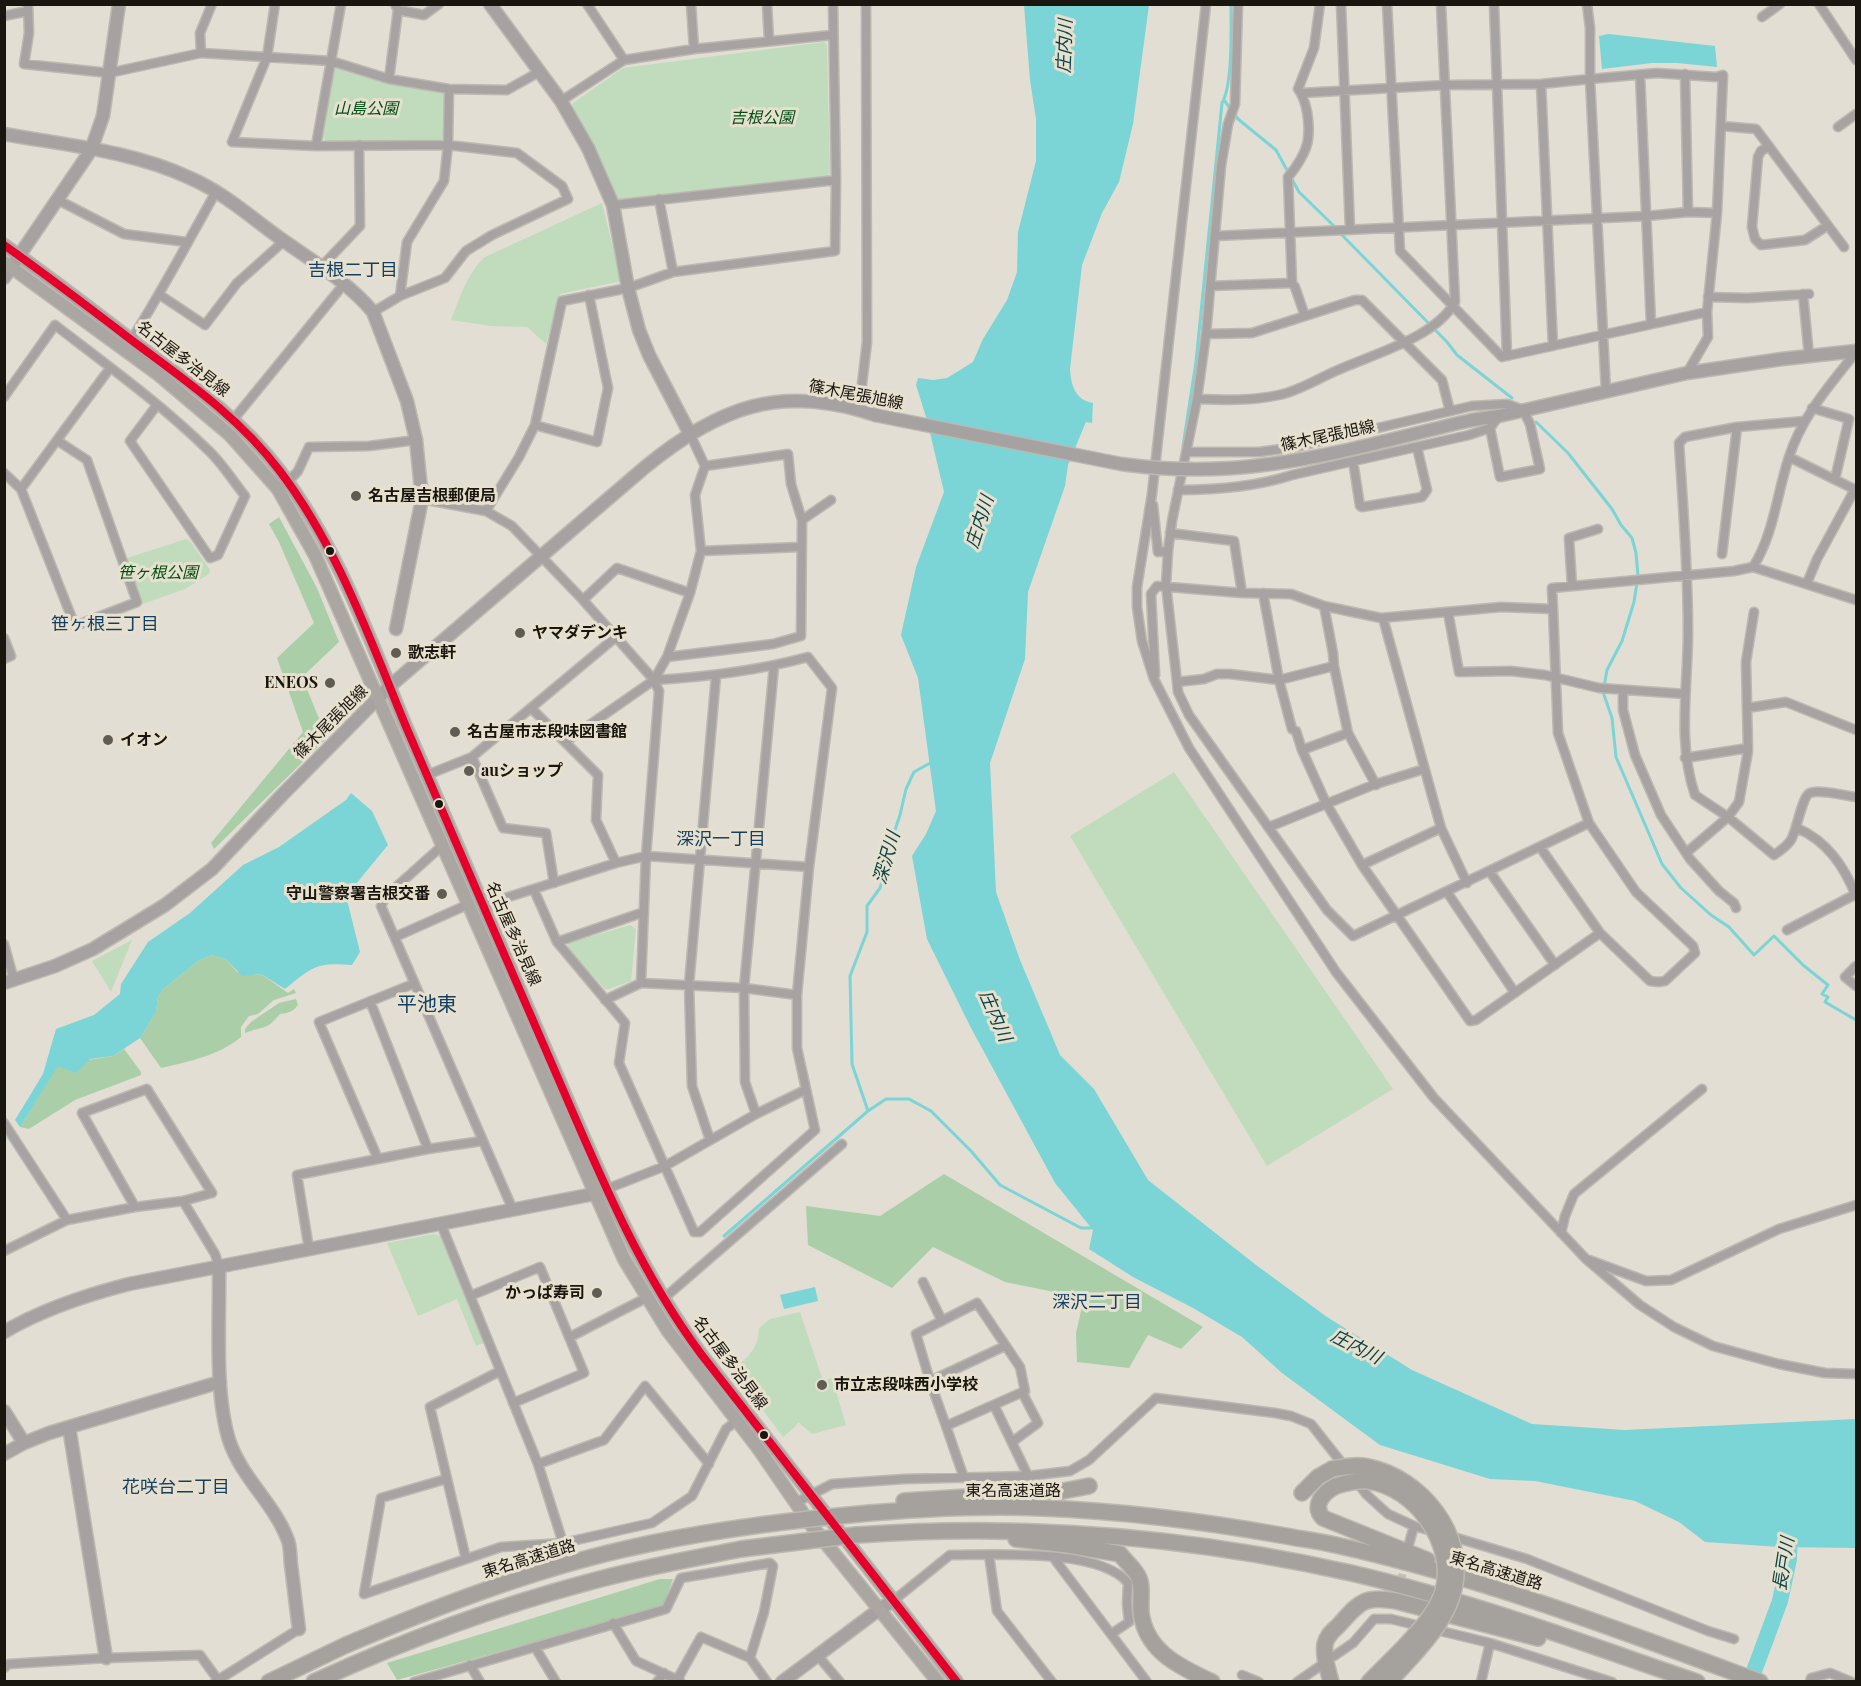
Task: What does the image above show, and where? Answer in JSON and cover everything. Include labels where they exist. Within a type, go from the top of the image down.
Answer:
[{"type":"highway","points":[[1302,1492],[1318,1477],[1332,1469],[1367,1466],[1385,1472],[1402,1480],[1421,1494],[1434,1508],[1453,1544],[1456,1563],[1455,1587],[1450,1604],[1429,1638],[1369,1682]]},
{"type":"highway","points":[[1389,1682],[1439,1602],[1443,1588],[1445,1563],[1442,1548],[1431,1523],[1420,1510],[1395,1492],[1368,1481],[1336,1486],[1322,1495],[1319,1503],[1320,1514],[1323,1518],[1461,1573],[1491,1588]]},
{"type":"highway","points":[[848,1511],[924,1499],[1079,1490],[1089,1486]]},
{"type":"highway","name":"東名高速道路","points":[[269,1682],[346,1645],[413,1617],[566,1565],[645,1545],[710,1531],[848,1511],[1040,1508],[1163,1517],[1339,1545],[1491,1588],[1614,1628],[1760,1682]]},
{"type":"highway","points":[[314,1682],[406,1641],[485,1613],[589,1582],[664,1564],[741,1549],[856,1535],[1001,1530],[1101,1534],[1201,1546],[1310,1564],[1448,1599],[1697,1682]]},
{"type":"highway","points":[[929,1531],[1068,1545],[1120,1554],[1140,1578],[1142,1618],[1149,1639],[1175,1663],[1212,1682]]},
{"type":"highway","points":[[1331,1682],[1325,1648],[1330,1634],[1354,1607],[1378,1598],[1423,1607],[1661,1670],[1697,1682]]},
{"type":"main road","name":"名古屋多治見線","points":[[4,245],[213,402],[233,420],[288,482],[324,538],[390,686],[606,1190],[642,1262],[663,1299],[701,1354],[957,1682]]},
{"type":"main road","name":"名古屋多治見線","points":[[8,265],[214,420],[257,464],[284,498],[309,544],[378,698],[624,1259],[668,1331],[795,1503],[938,1682]]},
{"type":"street","points":[[4,278],[8,265],[20,256],[91,150],[103,116],[119,4]]},
{"type":"street","points":[[201,53],[200,33],[212,4]]},
{"type":"street","points":[[275,4],[267,57],[232,142],[316,147],[448,145],[517,153],[562,186],[568,199],[466,251],[445,278],[400,296],[373,312]]},
{"type":"street","points":[[316,147],[341,4]]},
{"type":"street","points":[[389,79],[397,7],[424,15],[439,4]]},
{"type":"street","points":[[490,4],[561,101],[588,148],[613,205],[628,288],[639,330],[649,355],[705,466],[695,495],[701,551],[690,593],[668,657],[654,680],[565,742]]},
{"type":"street","points":[[587,4],[624,60]]},
{"type":"street","points":[[691,4],[694,49]]},
{"type":"street","points":[[767,4],[770,41]]},
{"type":"street","points":[[486,511],[519,457],[535,425],[562,301],[628,288],[674,272],[835,251],[833,4]]},
{"type":"street","points":[[859,409],[867,342],[866,4]]},
{"type":"street","points":[[1206,4],[1152,494],[1137,587],[1137,607],[1142,641],[1154,679],[1189,748],[1336,972],[1434,1098],[1586,1259],[1640,1305],[1674,1327],[1713,1346],[1814,1371],[1857,1374]]},
{"type":"street","points":[[1238,4],[1235,104],[1228,124],[1221,166],[1206,334],[1197,399],[1168,551],[1166,585],[1178,692],[1189,715],[1327,910],[1353,936],[1589,823]]},
{"type":"street","points":[[1305,316],[1292,283],[1291,174],[1308,141],[1307,113],[1302,93],[1298,88],[1314,48],[1320,4]]},
{"type":"street","points":[[1341,4],[1342,230]]},
{"type":"street","points":[[1387,4],[1400,251],[1502,357],[1707,312]]},
{"type":"street","points":[[1197,399],[1242,400],[1281,395],[1365,357],[1396,348],[1431,326],[1455,302],[1441,4]]},
{"type":"street","points":[[1494,4],[1507,356]]},
{"type":"street","points":[[1587,4],[1590,28],[1590,79],[1606,392]]},
{"type":"street","points":[[1762,17],[1780,4]]},
{"type":"street","points":[[1819,4],[1857,60]]},
{"type":"street","points":[[4,16],[28,8],[29,33],[24,64],[110,73],[201,53],[331,61],[389,79],[449,89],[507,90],[539,72]]},
{"type":"street","points":[[561,101],[624,60],[694,49],[832,34]]},
{"type":"street","points":[[1302,93],[1444,85],[1540,84],[1641,75],[1686,74],[1716,77],[1723,75],[1717,213],[1707,312],[1708,337],[1687,373]]},
{"type":"street","points":[[1686,74],[1688,212]]},
{"type":"street","points":[[1641,75],[1652,324]]},
{"type":"street","points":[[1540,84],[1553,346]]},
{"type":"street","points":[[400,296],[407,242],[444,181],[448,145],[449,89]]},
{"type":"street","points":[[1839,127],[1857,114]]},
{"type":"street","points":[[1721,126],[1756,129],[1844,247]]},
{"type":"street","points":[[4,134],[160,165],[192,178],[216,192],[344,284],[373,312],[407,401],[416,440],[422,499],[396,629]]},
{"type":"street","points":[[321,267],[360,226],[359,145]]},
{"type":"street","points":[[1769,146],[1761,151],[1758,157],[1752,226],[1755,239],[1761,245],[1805,240],[1827,226]]},
{"type":"street","points":[[613,205],[836,180]]},
{"type":"street","points":[[131,340],[160,295],[216,192]]},
{"type":"street","points":[[659,199],[674,272]]},
{"type":"street","points":[[58,200],[124,234],[187,242]]},
{"type":"street","points":[[1215,236],[1647,216],[1688,212],[1717,213]]},
{"type":"street","points":[[160,295],[205,325],[237,283],[284,241]]},
{"type":"street","points":[[1210,286],[1292,283]]},
{"type":"street","points":[[233,420],[344,284]]},
{"type":"street","points":[[1708,297],[1748,298],[1806,294],[1809,356]]},
{"type":"street","points":[[535,425],[597,442],[608,388],[589,296]]},
{"type":"street","points":[[1206,334],[1252,333],[1354,300],[1362,300],[1442,380],[1450,411]]},
{"type":"street","points":[[4,397],[55,326],[157,405],[209,451],[245,496],[218,555],[210,558],[130,441],[157,405]]},
{"type":"street","points":[[1753,567],[1764,549],[1789,458],[1805,422],[1812,408],[1857,352]]},
{"type":"street","name":"篠木尾張旭線","points":[[9,981],[56,966],[93,949],[165,905],[204,875],[228,854],[289,788],[390,686],[669,448],[702,426],[728,414],[776,402],[805,400],[859,409],[875,415],[1121,464],[1158,469],[1202,470],[1293,461],[1687,373],[1746,363],[1857,352]]},
{"type":"street","points":[[21,489],[110,368]]},
{"type":"street","points":[[1187,452],[1259,452],[1296,447],[1472,406],[1508,404],[1524,411],[1530,424],[1540,469],[1500,477],[1490,428]]},
{"type":"street","points":[[1812,408],[1849,419],[1835,479]]},
{"type":"street","points":[[1178,490],[1218,489],[1269,483],[1292,475],[1470,435],[1490,428],[1499,416]]},
{"type":"street","points":[[1805,422],[1737,427],[1684,437],[1680,443],[1688,634],[1684,694],[1685,758],[1695,795],[1728,817],[1774,855],[1790,843],[1797,828],[1805,797],[1809,793],[1857,797]]},
{"type":"street","points":[[1722,554],[1737,427]]},
{"type":"street","points":[[288,482],[298,471],[309,447],[369,447],[416,440]]},
{"type":"street","points":[[4,473],[21,489],[75,626],[137,602],[87,460],[58,441]]},
{"type":"street","points":[[1353,461],[1360,506],[1422,497],[1427,490],[1417,447]]},
{"type":"street","points":[[668,657],[773,644],[801,636],[801,520],[791,484],[788,454],[705,466]]},
{"type":"street","points":[[1789,458],[1856,489],[1817,559],[1807,583]]},
{"type":"street","points":[[1152,494],[1158,552],[1168,551]]},
{"type":"street","points":[[422,499],[486,511],[512,526],[616,637],[654,680],[659,691],[646,856],[640,983]]},
{"type":"street","points":[[801,520],[831,500]]},
{"type":"street","points":[[1572,586],[1569,538],[1598,529]]},
{"type":"street","points":[[1170,533],[1234,541],[1242,593]]},
{"type":"street","points":[[701,551],[800,547]]},
{"type":"street","points":[[1540,847],[1600,933],[1650,981],[1665,981],[1695,953],[1693,946],[1636,892],[1589,823],[1558,733],[1552,588],[1734,571],[1753,567],[1857,600]]},
{"type":"street","points":[[583,600],[617,568],[690,593]]},
{"type":"street","points":[[1154,679],[1156,667],[1151,594],[1157,586],[1242,593],[1291,594],[1324,606],[1383,618],[1501,607],[1553,609]]},
{"type":"street","points":[[1263,593],[1279,680],[1292,729],[1296,731],[1326,803],[1362,865],[1470,1021],[1476,1020],[1600,933]]},
{"type":"street","points":[[1324,606],[1348,733],[1376,784]]},
{"type":"street","points":[[1448,612],[1459,672],[1511,671],[1603,688],[1684,694]]},
{"type":"street","points":[[1686,853],[1728,817],[1739,802],[1748,748],[1746,662],[1754,612]]},
{"type":"street","points":[[1383,618],[1441,828],[1467,883]]},
{"type":"street","points":[[427,775],[472,757],[616,637]]},
{"type":"street","points":[[4,638],[11,656],[4,659]]},
{"type":"street","points":[[534,890],[557,942],[625,1023],[619,1063],[694,1232],[700,1232],[815,1130],[797,1048],[797,995],[809,867],[832,688],[808,657],[774,666],[716,676],[654,680]]},
{"type":"street","points":[[756,1114],[745,1082],[744,988],[774,666]]},
{"type":"street","points":[[1177,682],[1224,674],[1279,680],[1334,666]]},
{"type":"street","points":[[710,1140],[692,1086],[689,985],[716,676]]},
{"type":"street","points":[[1623,690],[1623,710],[1635,755],[1661,815],[1686,853],[1719,891],[1734,903],[1736,908]]},
{"type":"street","points":[[1747,708],[1786,702],[1857,730]]},
{"type":"street","points":[[531,708],[598,775],[596,820],[616,863]]},
{"type":"street","points":[[1302,750],[1348,733]]},
{"type":"street","points":[[1685,758],[1748,748]]},
{"type":"street","points":[[472,757],[502,828],[546,833],[554,883]]},
{"type":"street","points":[[1269,826],[1376,784],[1424,769]]},
{"type":"street","points":[[1362,865],[1441,828]]},
{"type":"street","points":[[1787,930],[1856,895],[1847,873],[1833,852],[1805,831],[1797,828]]},
{"type":"street","points":[[443,845],[386,896],[381,906],[513,1210]]},
{"type":"street","points":[[483,905],[616,863],[646,856],[809,867]]},
{"type":"street","points":[[1490,872],[1555,965]]},
{"type":"street","points":[[1447,892],[1515,993]]},
{"type":"street","points":[[395,937],[469,904]]},
{"type":"street","points":[[557,942],[644,912]]},
{"type":"street","points":[[4,944],[9,981]]},
{"type":"street","points":[[1857,966],[1845,977],[1857,986]]},
{"type":"street","points":[[605,1000],[640,983],[744,988],[797,995]]},
{"type":"street","points":[[378,1159],[319,1022],[413,984]]},
{"type":"street","points":[[370,1001],[428,1149]]},
{"type":"street","points":[[4,1251],[68,1220],[183,1201],[212,1193],[147,1089],[82,1113],[135,1208]]},
{"type":"street","points":[[1562,1233],[1565,1216],[1574,1194],[1702,1089]]},
{"type":"street","points":[[4,1332],[35,1316],[101,1291],[594,1194],[665,1166],[756,1114],[805,1090]]},
{"type":"street","points":[[4,1123],[68,1220]]},
{"type":"street","points":[[309,1249],[297,1175],[428,1149],[482,1141]]},
{"type":"street","points":[[663,1299],[842,1144]]},
{"type":"street","points":[[4,1668],[9,1664],[200,1655],[216,1681],[298,1629],[288,1540],[272,1507],[255,1487],[230,1443],[224,1421],[220,1382],[219,1266],[215,1254],[183,1201]]},
{"type":"street","points":[[1586,1259],[1594,1260],[1646,1281],[1671,1280],[1779,1229],[1857,1204]]},
{"type":"street","points":[[441,1224],[538,1464],[563,1543]]},
{"type":"street","points":[[470,1296],[540,1267],[570,1337],[584,1373],[513,1402]]},
{"type":"street","points":[[923,1282],[942,1321]]},
{"type":"street","points":[[570,1337],[646,1298]]},
{"type":"street","points":[[946,1426],[1025,1390],[1020,1367],[977,1303],[916,1334],[930,1381],[964,1478]]},
{"type":"street","points":[[930,1381],[1005,1346]]},
{"type":"street","points":[[466,1558],[430,1407],[500,1371]]},
{"type":"street","points":[[4,1454],[24,1443],[69,1427],[220,1382]]},
{"type":"street","points":[[538,1464],[604,1440],[645,1386],[709,1464]]},
{"type":"street","points":[[1012,1442],[1038,1423],[1022,1392]]},
{"type":"street","points":[[795,1503],[832,1484],[904,1479],[1028,1476],[1070,1471],[1089,1460],[1156,1398],[1275,1413],[1291,1416],[1311,1424],[1368,1495],[1388,1514],[1414,1526],[1527,1559],[1708,1631],[1734,1639]]},
{"type":"street","points":[[994,1406],[1028,1476]]},
{"type":"street","points":[[4,1411],[24,1443]]},
{"type":"street","points":[[446,1479],[381,1498],[364,1594],[501,1547],[563,1543],[652,1523],[692,1496],[726,1429],[736,1421]]},
{"type":"street","points":[[69,1427],[106,1658]]},
{"type":"street","points":[[1409,1544],[1414,1526]]},
{"type":"street","points":[[782,1682],[893,1601],[950,1555],[1077,1559],[1111,1569],[1122,1575],[1128,1582],[1127,1604],[1130,1622],[1111,1634]]},
{"type":"street","points":[[989,1555],[997,1611],[1052,1682]]},
{"type":"street","points":[[1053,1557],[1143,1680]]},
{"type":"street","points":[[414,1682],[666,1609],[681,1578],[770,1563],[773,1566],[764,1612],[750,1658]]},
{"type":"street","points":[[1391,1619],[1394,1607]]},
{"type":"street","points":[[1334,1656],[1353,1643],[1374,1619],[1391,1619],[1490,1644],[1612,1682]]},
{"type":"street","points":[[614,1623],[636,1661],[679,1681],[701,1637],[750,1658],[767,1682]]},
{"type":"street","points":[[1481,1682],[1490,1644]]},
{"type":"street","points":[[535,1647],[556,1682]]},
{"type":"street","points":[[818,1656],[840,1682]]},
{"type":"street","points":[[470,1665],[480,1682]]},
{"type":"street","points":[[1297,1682],[1320,1666]]},
{"type":"street","points":[[657,1682],[664,1673]]},
{"type":"street","points":[[1810,1682],[1811,1678],[1830,1673],[1852,1682]]},
{"type":"street","points":[[1242,1675],[1259,1682]]},
{"type":"green space","name":"吉根公園","points":[[824,42],[827,45],[830,173],[825,178],[620,202],[616,199],[594,144],[572,108],[573,103],[623,68]]},
{"type":"green space","name":"山島公園","points":[[336,67],[444,90],[447,94],[443,138],[440,141],[327,141],[323,138],[333,70]]},
{"type":"green space","points":[[602,203],[621,281],[560,294],[546,344],[527,327],[491,326],[451,320],[473,270],[485,257]]},
{"type":"green space","points":[[279,517],[317,588],[339,642],[302,677],[327,738],[214,849],[211,843],[303,732],[277,658],[314,623],[269,524]]},
{"type":"green space","name":"笹ヶ根公園","points":[[186,539],[190,541],[210,570],[209,574],[185,589],[140,605],[126,562],[127,558]]},
{"type":"green space","points":[[1174,772],[1393,1089],[1267,1166],[1070,836]]},
{"type":"green space","points":[[630,925],[636,929],[631,981],[605,989],[567,949],[569,943]]},
{"type":"green space","points":[[132,940],[111,992],[92,961]]},
{"type":"green space","points":[[211,955],[226,959],[237,972],[261,974],[288,993],[294,989],[296,993],[274,1000],[258,1014],[249,1016],[241,1027],[241,1037],[223,1049],[161,1068],[140,1038],[156,1012],[158,997],[162,990],[198,961]]},
{"type":"green space","points":[[296,999],[298,1005],[292,1011],[280,1014],[267,1026],[245,1033],[245,1029],[251,1022],[279,1003]]},
{"type":"green space","points":[[124,1049],[141,1075],[75,1100],[29,1129],[20,1127],[58,1065],[113,1056]]},
{"type":"green space","points":[[944,1174],[1203,1327],[1181,1349],[1148,1335],[1129,1368],[1077,1362],[1076,1333],[1084,1298],[1005,1282],[933,1247],[892,1288],[808,1245],[806,1206],[880,1216]]},
{"type":"green space","points":[[434,1234],[440,1236],[484,1343],[476,1346],[457,1299],[418,1316],[387,1243]]},
{"type":"green space","points":[[800,1312],[823,1381],[832,1378],[846,1425],[812,1434],[798,1422],[783,1437],[744,1385],[750,1380],[740,1363],[754,1348],[759,1328],[770,1319]]},
{"type":"green space","points":[[660,1579],[673,1579],[665,1601],[660,1607],[397,1680],[387,1663]]},
{"type":"water","name":"庄内川","points":[[1024,5],[1149,5],[1133,124],[1119,182],[1102,213],[1082,265],[1070,369],[1075,391],[1082,399],[1093,403],[1092,423],[1086,422],[1068,465],[1065,486],[1028,592],[1025,659],[990,763],[996,892],[1020,960],[1060,1055],[1094,1089],[1148,1180],[1256,1265],[1327,1317],[1412,1370],[1532,1424],[1625,1430],[1856,1419],[1856,1548],[1780,1547],[1705,1542],[1679,1522],[1635,1501],[1535,1481],[1490,1479],[1380,1445],[1282,1373],[1242,1337],[1133,1277],[1089,1249],[1093,1230],[1055,1183],[970,1026],[927,939],[912,856],[926,834],[936,811],[918,678],[901,635],[916,567],[944,492],[916,385],[918,378],[933,380],[947,378],[973,362],[983,339],[1007,300],[1017,272],[1018,232],[1036,161],[1036,119],[1030,80]]},
{"type":"water","points":[[1609,34],[1715,46],[1717,67],[1652,63],[1602,69],[1599,36]]},
{"type":"water","points":[[351,793],[372,811],[388,845],[346,896],[360,952],[352,965],[322,965],[309,971],[285,989],[261,974],[242,976],[226,959],[211,955],[198,961],[162,990],[158,997],[156,1012],[140,1038],[113,1056],[90,1059],[76,1073],[58,1066],[20,1127],[15,1120],[43,1074],[56,1029],[94,1015],[120,994],[121,984],[148,942],[190,913],[243,865],[279,847],[346,800]]},
{"type":"water","points":[[815,1287],[818,1301],[784,1309],[780,1295]]},
{"type":"waterway","points":[[1183,446],[1196,362],[1222,103],[1230,70],[1231,4]]},
{"type":"waterway","points":[[1224,100],[1238,119],[1276,150],[1299,192],[1336,228]]},
{"type":"waterway","points":[[1340,233],[1457,355],[1512,398]]},
{"type":"waterway","points":[[1536,422],[1568,453],[1632,538],[1638,576],[1634,602],[1622,641],[1607,670],[1603,692],[1612,718],[1616,757],[1662,864],[1681,888],[1711,915],[1729,927],[1754,955],[1774,936],[1803,965],[1828,985],[1822,994],[1828,997],[1825,1002],[1856,1020]]},
{"type":"waterway","name":"深沢川","points":[[724,1236],[868,1111],[852,1064],[850,976],[867,932],[867,906],[880,888],[887,866],[906,789],[914,772],[932,762]]},
{"type":"waterway","name":"深沢川","points":[[868,1111],[886,1099],[909,1099],[931,1111],[971,1151],[1000,1185],[1081,1228],[1091,1228]]},
{"type":"waterway","name":"長戸川","points":[[1750,1682],[1780,1601],[1789,1559],[1790,1526]]},
{"type":"tunnel","points":[[1395,1605],[1406,1559]]},
{"type":"transit line","points":[[4,245],[211,401],[264,451],[300,500],[336,562],[366,628],[407,729],[584,1138],[636,1249],[656,1285],[701,1354],[957,1682]]},
{"type":"place","name":"名古屋吉根郵便局","points":[[356,496]]},
{"type":"place","name":"ヤマダデンキ","points":[[520,633]]},
{"type":"place","name":"歌志軒","points":[[396,653]]},
{"type":"place","name":"ENEOS","points":[[330,683]]},
{"type":"place","name":"名古屋市志段味図書館","points":[[455,732]]},
{"type":"place","name":"イオン","points":[[108,740]]},
{"type":"place","name":"auショップ","points":[[469,771]]},
{"type":"place","name":"守山警察署吉根交番","points":[[442,894]]},
{"type":"place","name":"かっぱ寿司","points":[[597,1293]]},
{"type":"place","name":"市立志段味西小学校","points":[[822,1385]]},
{"type":"district","name":"吉根二丁目","points":[[353,270]]},
{"type":"district","name":"笹ヶ根三丁目","points":[[105,624]]},
{"type":"district","name":"深沢一丁目","points":[[721,839]]},
{"type":"district","name":"平池東","points":[[427,1005]]},
{"type":"district","name":"深沢二丁目","points":[[1097,1302]]},
{"type":"district","name":"花咲台二丁目","points":[[176,1487]]}]
